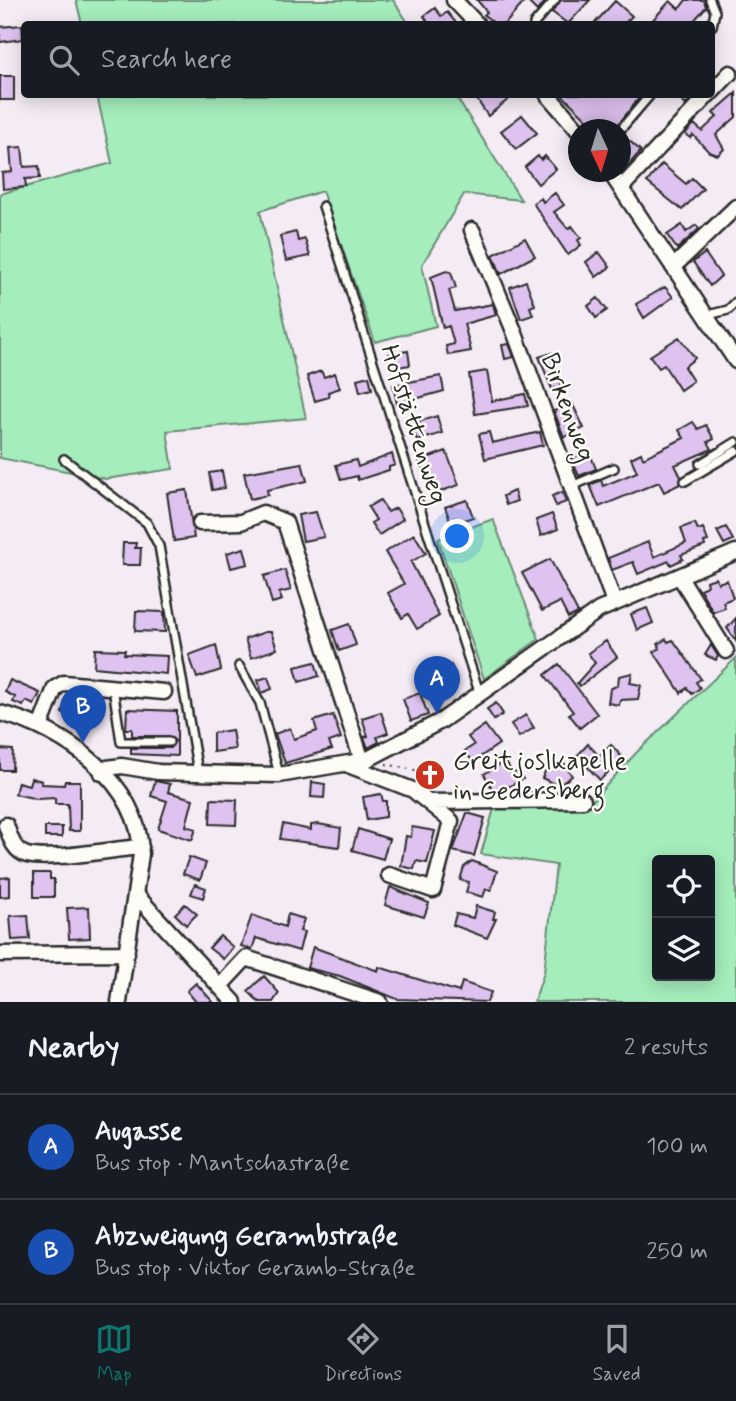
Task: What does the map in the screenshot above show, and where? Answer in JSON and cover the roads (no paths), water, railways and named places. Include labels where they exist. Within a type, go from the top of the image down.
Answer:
[{"type":"street","points":[[454,0],[474,21]]},
{"type":"street","points":[[715,89],[733,74]]},
{"type":"street","points":[[551,98],[569,119]]},
{"type":"street","points":[[621,188],[705,98]]},
{"type":"street","points":[[617,182],[708,315],[736,361]]},
{"type":"street","points":[[673,267],[736,207]]},
{"type":"street","name":"Birkenweg","points":[[472,230],[572,486],[614,602]]},
{"type":"street","points":[[200,523],[242,522],[263,513],[285,522],[358,762],[432,802],[451,821],[433,890],[389,875]]},
{"type":"street","points":[[103,773],[107,768],[122,766],[158,772],[279,775],[358,762],[441,721],[614,602],[736,552]]},
{"type":"street","points":[[680,577],[726,650]]},
{"type":"street","points":[[40,727],[55,688],[64,682],[163,692]]},
{"type":"street","points":[[0,713],[40,727],[70,744],[103,773],[136,815],[141,847],[119,1002]]},
{"type":"street","points":[[432,802],[583,800]]},
{"type":"street","points":[[6,825],[14,846],[26,855],[141,847]]},
{"type":"street","points":[[136,895],[234,1002]]},
{"type":"street","points":[[0,954],[127,953]]},
{"type":"street","points":[[220,986],[246,958],[380,1002]]},
{"type":"lane","points":[[537,21],[555,0]]},
{"type":"lane","points":[[710,0],[715,12],[713,21]]},
{"type":"lane","points":[[629,119],[648,98]]},
{"type":"lane","name":"Hofstättenweg","points":[[323,206],[480,695]]},
{"type":"lane","points":[[708,315],[728,310],[736,302]]},
{"type":"lane","points":[[700,464],[736,442]]},
{"type":"lane","points":[[685,481],[736,452]]},
{"type":"lane","points":[[64,460],[147,523],[159,545],[198,772]]},
{"type":"lane","points":[[572,486],[614,468]]},
{"type":"lane","points":[[239,666],[260,703],[279,775]]},
{"type":"lane","points":[[113,687],[121,742],[169,742]]},
{"type":"place","name":"Augasse","points":[[437,714]]},
{"type":"place","name":"Abzweigung Gerambstraße","points":[[83,743]]},
{"type":"place","name":"Greitjoslkapelle in Gedersberg","points":[[430,775]]}]
